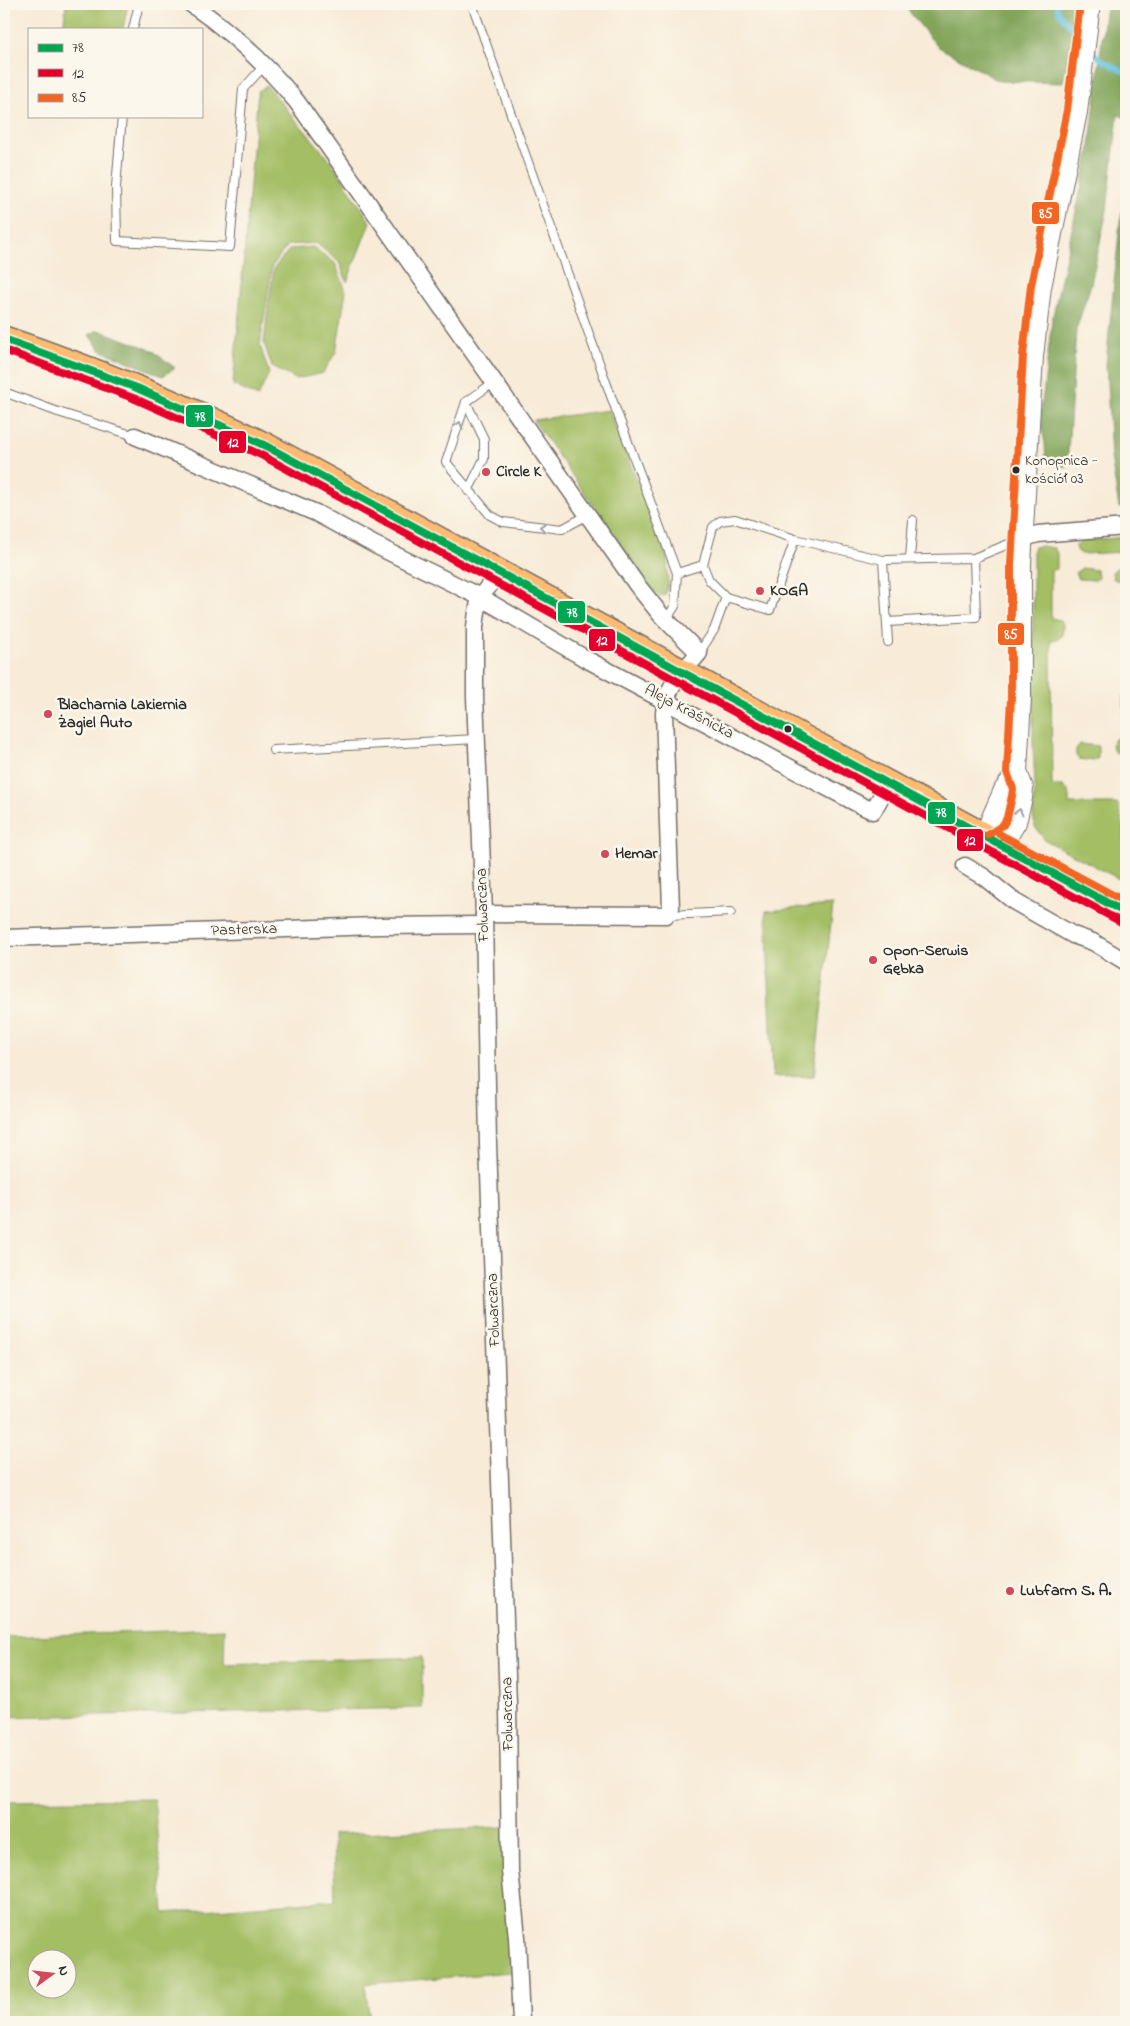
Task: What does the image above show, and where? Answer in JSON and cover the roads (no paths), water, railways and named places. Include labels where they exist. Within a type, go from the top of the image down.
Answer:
[{"type":"main road","points":[[4,339],[119,380],[236,431],[352,491],[500,572]]},
{"type":"main road","name":"Aleja Kraśnicka","points":[[500,572],[1126,913]]},
{"type":"street","points":[[191,4],[207,15],[278,79],[308,118],[637,585],[666,620],[698,653],[670,687],[665,699],[671,908],[666,915]]},
{"type":"street","points":[[994,842],[990,822],[1004,790],[1017,772],[1020,707],[1021,539],[1037,317],[1072,142],[1082,78],[1090,4]]},
{"type":"street","name":"Aleja Kraśnicka","points":[[135,436],[316,512],[375,545],[480,597],[586,659],[665,699],[873,811],[888,784]]},
{"type":"street","points":[[1021,539],[1038,534],[1126,527]]},
{"type":"street","points":[[480,597],[500,572]]},
{"type":"street","name":"Folwarczna","points":[[480,597],[475,627],[488,1145],[508,1704],[510,1862],[521,2022]]},
{"type":"street","points":[[965,866],[984,877],[1015,902],[1073,935],[1093,942],[1126,962]]},
{"type":"street","name":"Pasterska","points":[[4,938],[370,926],[483,919],[666,915]]},
{"type":"lane","points":[[133,28],[139,4]]},
{"type":"lane","points":[[472,4],[612,399],[677,573],[675,606],[666,620]]},
{"type":"lane","points":[[122,118],[116,187],[117,241],[230,246],[244,89],[264,66]]},
{"type":"lane","points":[[493,383],[466,402],[446,462],[468,491],[490,515],[503,522],[562,530],[588,515]]},
{"type":"lane","points":[[4,392],[58,412],[135,436]]},
{"type":"lane","points":[[466,402],[484,440],[484,459],[468,491]]},
{"type":"lane","points":[[796,539],[770,610],[726,597],[709,580],[703,565],[713,527],[720,521],[735,519],[796,539],[883,560],[974,558],[1021,539]]},
{"type":"lane","points":[[910,559],[913,520]]},
{"type":"lane","points":[[887,622],[976,617],[974,558]]},
{"type":"lane","points":[[883,560],[888,642]]},
{"type":"lane","points":[[677,573],[703,565]]},
{"type":"lane","points":[[698,653],[714,630],[726,597]]},
{"type":"lane","points":[[273,750],[477,739]]},
{"type":"lane","points":[[666,915],[731,912]]},
{"type":"waterway","points":[[1056,4],[1059,13],[1080,37]]},
{"type":"waterway","points":[[1091,49],[1100,59],[1126,73]]},
{"type":"place","name":"Konopnica - kościół 03","points":[[1016,470]]},
{"type":"place","name":"Circle K","points":[[486,472]]},
{"type":"place","name":"KOGA","points":[[760,591]]},
{"type":"place","name":"Blacharnia Lakiernia Żagiel Auto","points":[[48,714]]},
{"type":"place","name":"Hemar","points":[[605,854]]},
{"type":"place","name":"Opon-Serwis Gębka","points":[[873,960]]},
{"type":"place","name":"Lubfarm S. A.","points":[[1010,1591]]}]
